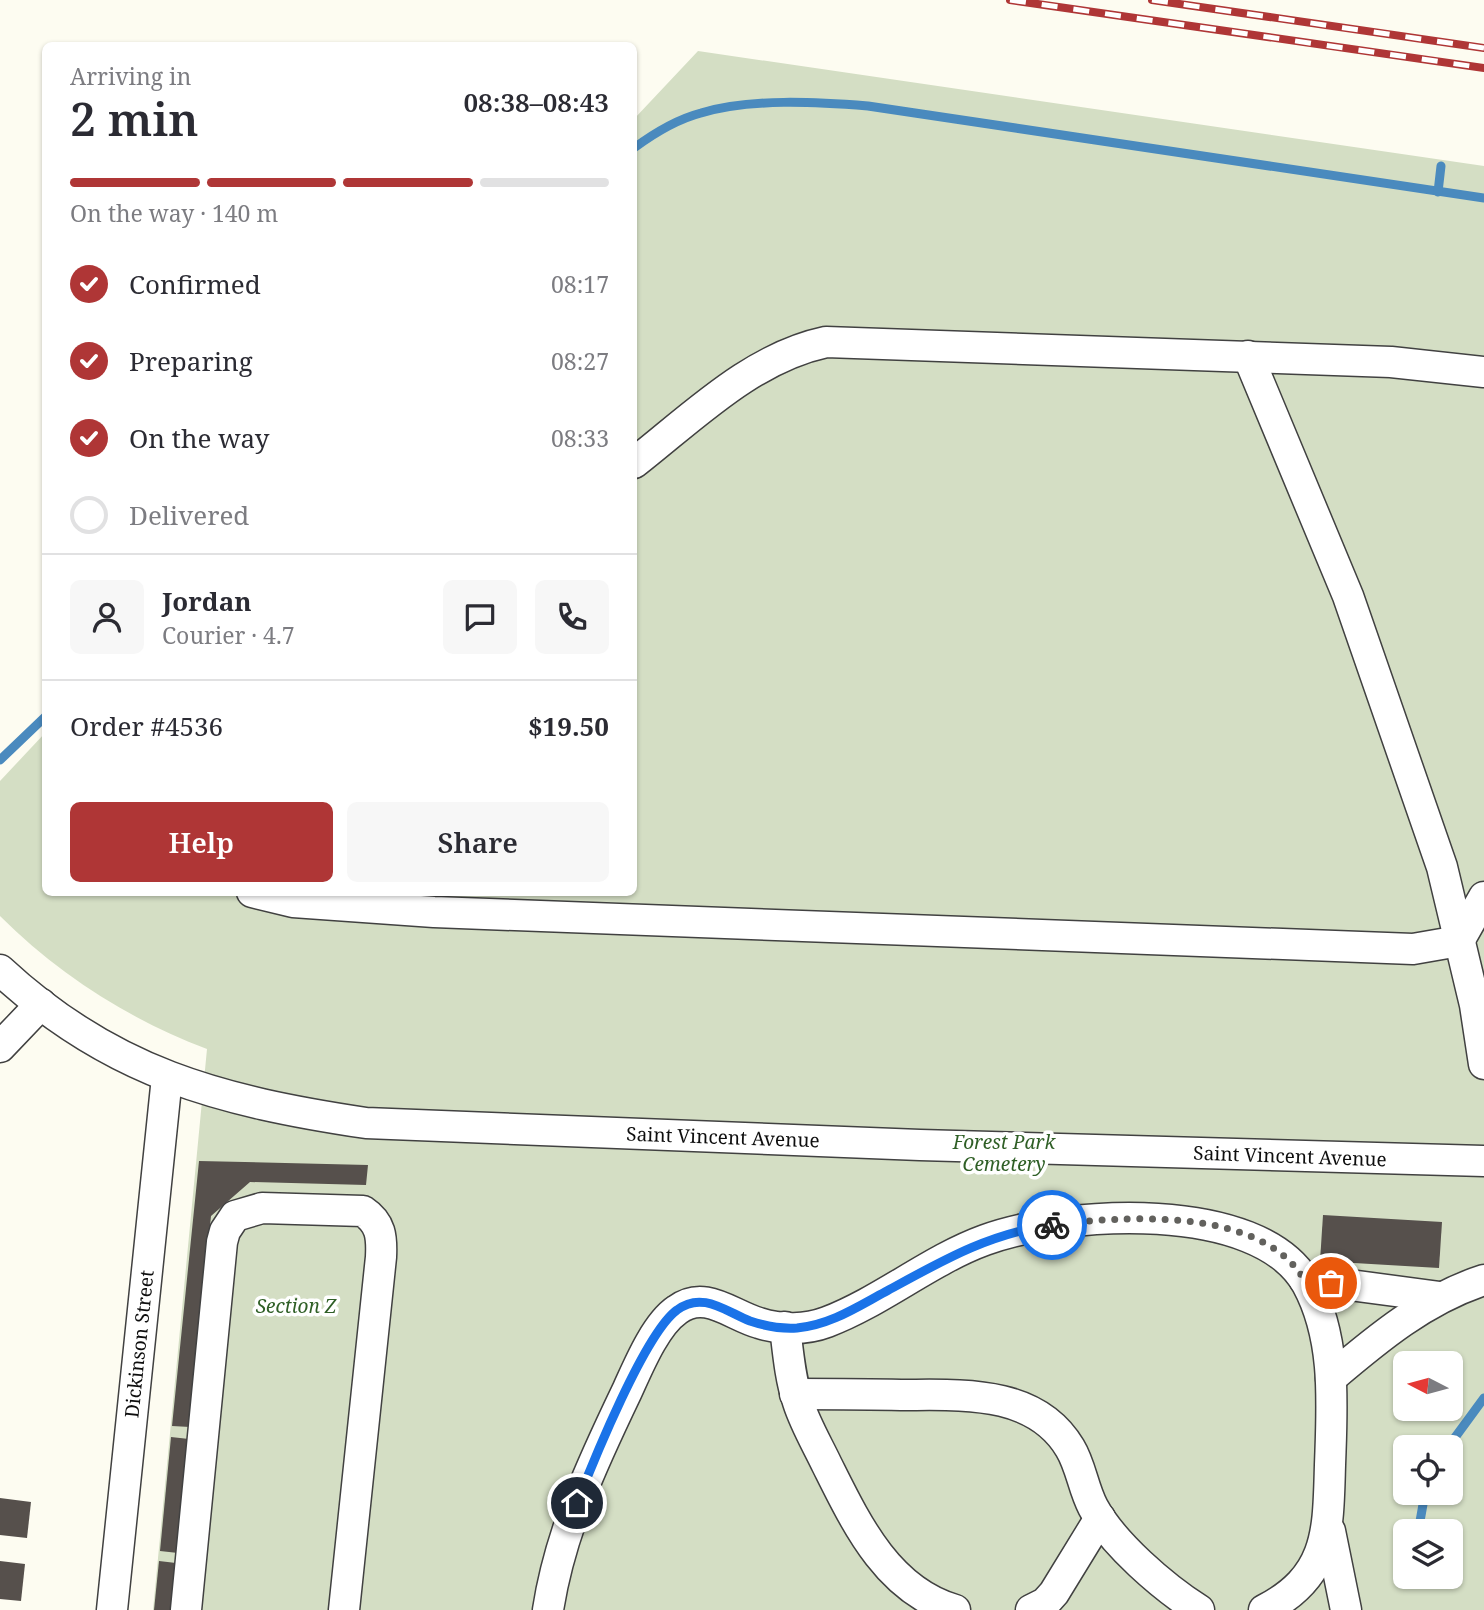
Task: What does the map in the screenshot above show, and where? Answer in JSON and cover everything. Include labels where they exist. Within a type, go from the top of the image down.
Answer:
[{"type":"street","points":[[637,461],[756,370],[790,351],[826,342],[1426,364],[1484,372]]},
{"type":"street","points":[[1248,356],[1351,606],[1442,867],[1475,1004],[1484,1064]]},
{"type":"street","points":[[268,896],[293,902],[434,912],[1413,949],[1459,941]]},
{"type":"street","points":[[1459,941],[1484,897]]},
{"type":"street","name":"Saint Vincent Avenue","points":[[0,970],[41,1004],[110,1051],[167,1077],[267,1106],[396,1125],[920,1145],[1484,1161]]},
{"type":"street","points":[[0,1048],[41,1004]]},
{"type":"street","name":"Dickinson Street","points":[[112,1610],[167,1077]]},
{"type":"street","points":[[186,1610],[222,1242],[225,1231],[235,1216],[262,1208],[363,1211],[375,1220],[381,1236],[382,1257],[344,1610]]},
{"type":"street","points":[[548,1610],[561,1549],[587,1479],[637,1369],[670,1315],[688,1303],[707,1301],[750,1320],[785,1328],[825,1323],[988,1239],[1024,1228],[1137,1218],[1225,1227],[1247,1235],[1276,1252],[1304,1279],[1315,1302],[1325,1334],[1331,1378],[1328,1521],[1320,1556],[1310,1573],[1284,1598],[1264,1610]]},
{"type":"street","points":[[1304,1279],[1440,1297]]},
{"type":"street","points":[[1331,1378],[1397,1324],[1440,1297],[1484,1280]]},
{"type":"street","points":[[785,1328],[795,1394],[807,1426],[844,1499],[876,1552],[902,1581],[932,1600],[955,1610]]},
{"type":"street","points":[[795,1394],[979,1396],[1025,1408],[1050,1424],[1069,1447],[1100,1518],[1141,1564],[1199,1610]]},
{"type":"street","points":[[1033,1610],[1054,1593],[1100,1518]]},
{"type":"street","points":[[1328,1521],[1346,1610]]},
{"type":"green space","name":"Forest Park Cemetery","points":[[698,51],[1484,166],[1484,1610],[153,1610],[207,1049],[150,1024],[97,994],[46,958],[0,916],[0,781],[42,736],[42,896],[637,896],[637,116]]},
{"type":"building","points":[[199,1161],[368,1165],[366,1185],[250,1182],[211,1216],[190,1427],[172,1426]]},
{"type":"building","points":[[1323,1215],[1442,1222],[1439,1268],[1320,1261]]},
{"type":"building","points":[[171,1437],[189,1439],[178,1553],[160,1551]]},
{"type":"building","points":[[0,1498],[31,1502],[27,1538],[0,1535]]},
{"type":"building","points":[[0,1561],[25,1564],[21,1601],[0,1599]]},
{"type":"building","points":[[159,1561],[176,1563],[172,1610],[154,1610]]},
{"type":"waterway","points":[[637,146],[675,123],[720,108],[762,103],[827,103],[868,106],[1484,198]]},
{"type":"waterway","points":[[1438,192],[1441,166]]},
{"type":"waterway","points":[[0,760],[42,720]]},
{"type":"waterway","points":[[1457,1435],[1484,1398]]},
{"type":"waterway","points":[[1420,1519],[1423,1505]]},
{"type":"railway","points":[[1010,0],[1484,68]]},
{"type":"railway","points":[[1152,0],[1484,48]]},
{"type":"way so far","points":[[1052,1225],[1137,1218],[1212,1224],[1237,1231],[1262,1243],[1290,1263],[1304,1279],[1331,1283]]},
{"type":"route","points":[[577,1503],[597,1453],[637,1369],[663,1324],[678,1308],[696,1301],[707,1301],[764,1325],[795,1328],[825,1323],[971,1245],[1024,1228],[1052,1225]]},
{"type":"park label","name":"Section Z","points":[[296,1306]]}]
